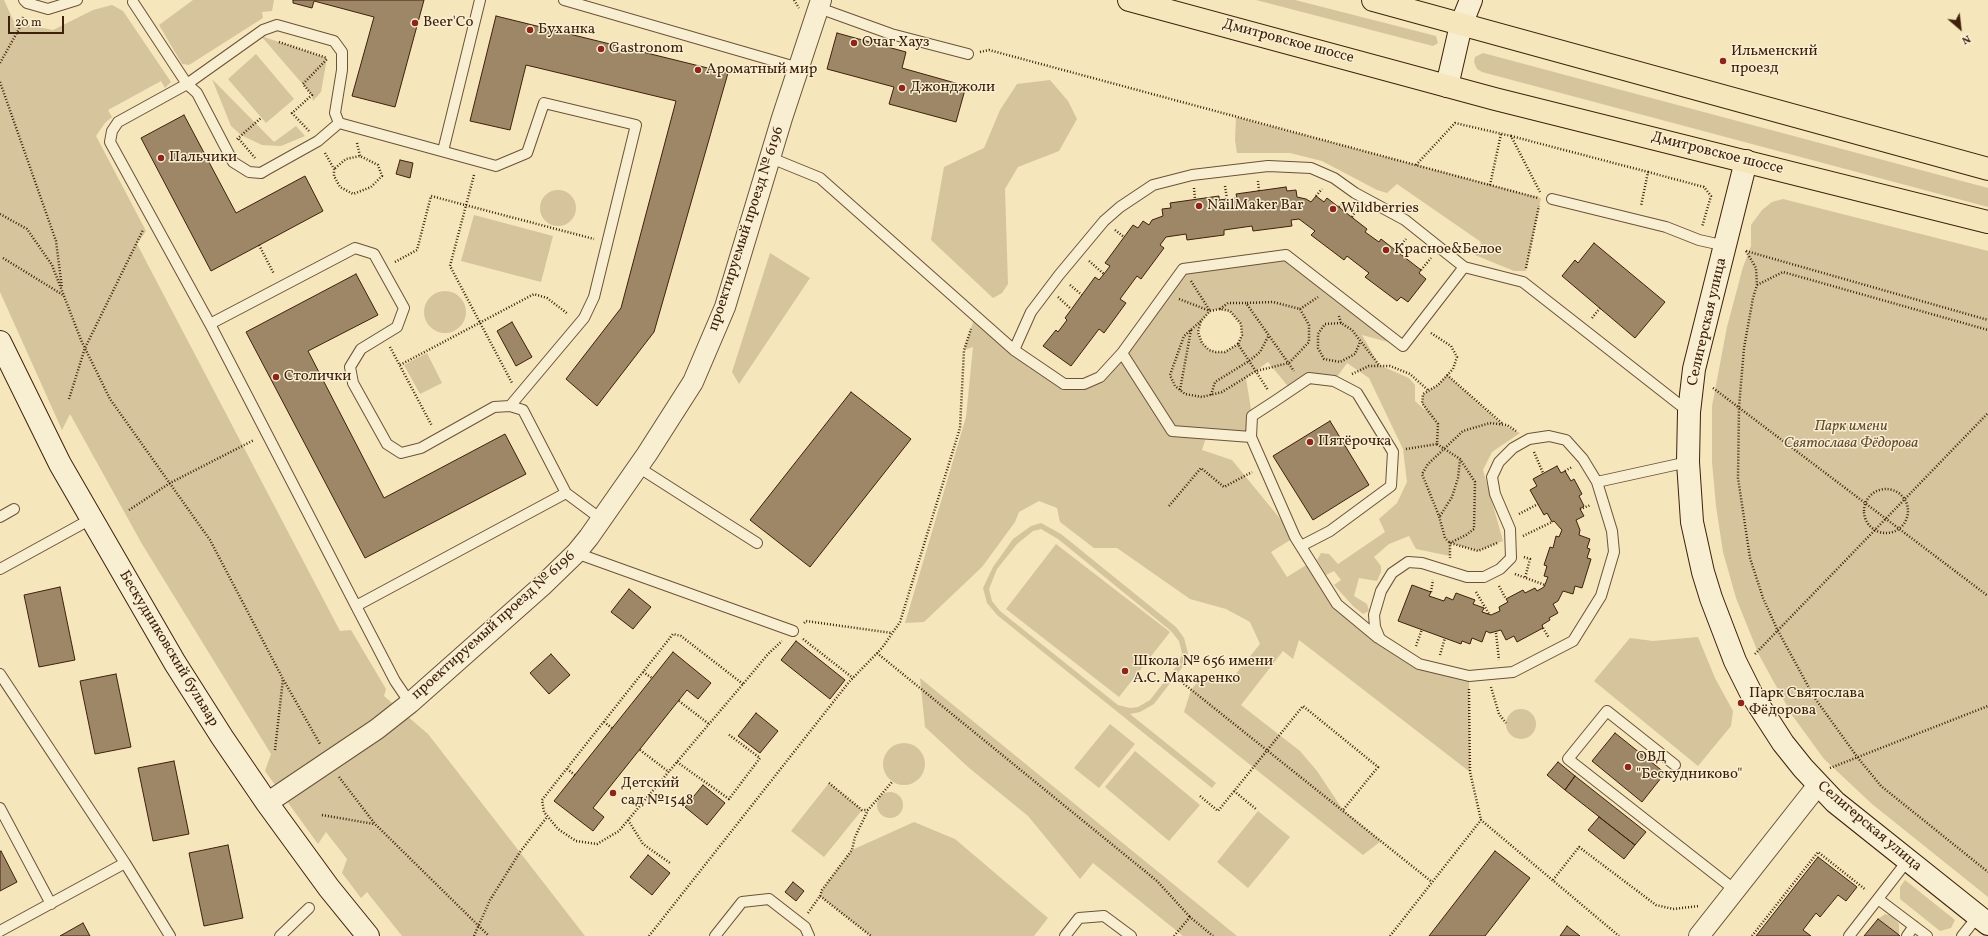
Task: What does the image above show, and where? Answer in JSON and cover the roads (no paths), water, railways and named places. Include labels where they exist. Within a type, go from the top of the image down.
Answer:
[{"type":"main road","name":"Дмитровское шоссе","points":[[1129,0],[1447,86],[1988,222]]},
{"type":"main road","points":[[1373,0],[1988,169]]},
{"type":"street","points":[[1447,86],[1462,25],[1471,0]]},
{"type":"street","name":"проектируемый проезд № 6196","points":[[267,803],[377,729],[410,704],[542,586],[576,553],[638,467],[693,382],[725,307],[820,4]]},
{"type":"street","name":"Селигерская улица","points":[[1746,161],[1736,249],[1694,369],[1689,412],[1688,462],[1692,522],[1696,546],[1709,591],[1732,655],[1752,695],[1766,719],[1795,758],[1823,777],[1835,802],[1983,920]]},
{"type":"street","name":"Бескудниковский бульвар","points":[[0,342],[60,464],[175,663],[267,803],[330,888],[368,936]]},
{"type":"street","points":[[1699,936],[1823,777]]},
{"type":"lane","points":[[26,2],[48,9],[77,0]]},
{"type":"lane","points":[[443,151],[480,0]]},
{"type":"lane","points":[[564,0],[799,68]]},
{"type":"lane","points":[[133,1],[187,84],[197,93],[233,162],[249,172],[261,173],[318,141],[339,123]]},
{"type":"lane","points":[[820,4],[891,34],[968,54]]},
{"type":"lane","points":[[339,123],[335,112],[342,70],[342,52],[334,40],[277,25],[263,30],[187,84],[118,122],[112,131],[110,142],[210,324],[395,681],[410,704]]},
{"type":"lane","points":[[339,123],[496,166],[527,153],[544,103],[636,125],[594,297],[580,323],[510,406]]},
{"type":"lane","points":[[771,158],[820,178],[1014,350],[1064,384],[1084,384],[1100,377],[1122,353],[1183,269],[1286,255],[1403,346],[1464,267]]},
{"type":"lane","points":[[1014,350],[1031,312],[1059,275],[1104,221],[1120,207],[1153,185],[1192,175],[1268,166],[1311,168],[1334,178],[1355,193],[1405,220],[1464,267],[1523,282],[1689,412]]},
{"type":"lane","points":[[1552,199],[1666,227],[1699,240],[1736,249]]},
{"type":"lane","points":[[210,324],[355,248],[374,254],[404,308],[397,327],[361,349],[350,367],[353,383],[387,444],[401,453],[421,448],[494,407],[510,406],[523,410],[566,493],[601,519]]},
{"type":"lane","points":[[1122,353],[1172,431],[1250,437]]},
{"type":"lane","points":[[1301,546],[1330,531],[1391,486],[1393,452],[1357,393],[1334,381],[1309,378],[1252,416],[1250,437],[1295,537],[1337,604],[1380,639],[1419,664],[1469,676],[1514,672],[1573,641],[1602,596],[1614,552],[1612,531],[1597,482],[1583,459],[1566,440],[1549,436],[1529,439],[1513,448],[1499,462],[1492,477],[1495,494],[1510,529],[1510,558],[1500,569],[1484,577],[1468,577],[1422,563],[1408,562],[1392,573],[1381,592],[1374,615],[1375,627],[1380,639]]},
{"type":"lane","points":[[1597,482],[1688,462]]},
{"type":"lane","points":[[638,467],[757,543]]},
{"type":"lane","points":[[356,606],[566,493]]},
{"type":"lane","points":[[0,517],[14,509]]},
{"type":"lane","points":[[0,569],[91,519]]},
{"type":"lane","points":[[576,553],[793,631]]},
{"type":"lane","points":[[0,674],[125,863],[170,936]]},
{"type":"lane","points":[[1675,765],[1607,711],[1568,759],[1735,890]]},
{"type":"lane","points":[[1,812],[52,904]]},
{"type":"lane","points":[[1849,936],[1908,860]]},
{"type":"lane","points":[[0,931],[125,863]]},
{"type":"lane","points":[[715,936],[742,902],[769,899],[800,922],[810,936]]},
{"type":"lane","points":[[1878,899],[1927,936]]},
{"type":"lane","points":[[280,936],[309,908]]},
{"type":"lane","points":[[1065,936],[1079,918],[1104,916],[1131,936]]},
{"type":"lane","points":[[1962,936],[1983,920]]},
{"type":"lane","points":[[1907,936],[1914,926]]},
{"type":"place","name":"Beer'Co","points":[[415,23]]},
{"type":"place","name":"Буханка","points":[[530,30]]},
{"type":"place","name":"Очаг Хауз","points":[[854,43]]},
{"type":"place","name":"Gastronom","points":[[601,49]]},
{"type":"place","name":"Ильменский проезд","points":[[1723,61]]},
{"type":"place","name":"Ароматный мир","points":[[698,70]]},
{"type":"place","name":"Джонджоли","points":[[902,88]]},
{"type":"place","name":"Пальчики","points":[[161,158]]},
{"type":"place","name":"NailMaker Bar","points":[[1199,206]]},
{"type":"place","name":"Wildberries","points":[[1333,209]]},
{"type":"place","name":"Красное&Белое","points":[[1386,250]]},
{"type":"place","name":"Столички","points":[[276,377]]},
{"type":"place","name":"Пятёрочка","points":[[1310,442]]},
{"type":"place","name":"Школа № 656 имени А.С. Макаренко","points":[[1125,671]]},
{"type":"place","name":"Парк Святослава Фёдорова","points":[[1741,703]]},
{"type":"place","name":"ОВД \"Бескудниково\"","points":[[1628,767]]},
{"type":"place","name":"Детский сад №1548","points":[[613,793]]},
{"type":"park label","name":"Парк имени Святослава Фёдорова","points":[[1851,436]]}]
